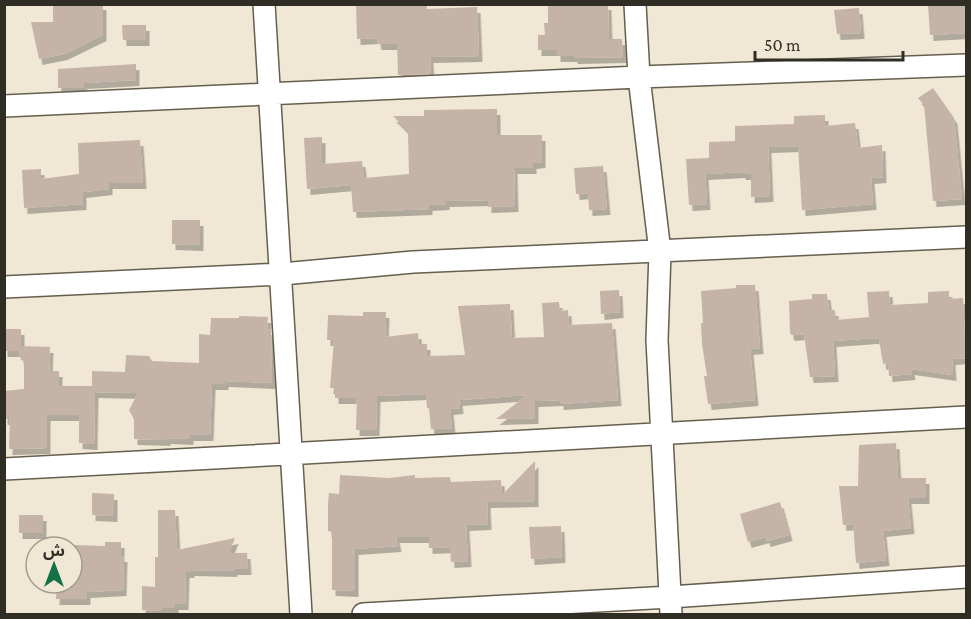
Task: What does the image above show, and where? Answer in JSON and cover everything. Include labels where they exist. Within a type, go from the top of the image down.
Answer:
[{"type":"street","points":[[264,4],[302,615]]},
{"type":"street","points":[[635,4],[639,77],[660,252],[657,340],[671,606]]},
{"type":"street","points":[[4,106],[639,77],[966,65]]},
{"type":"street","points":[[4,287],[282,274],[413,262],[966,237]]},
{"type":"street","points":[[4,469],[661,431],[966,417]]},
{"type":"street","points":[[363,615],[671,606],[966,577]]},
{"type":"building","points":[[53,4],[103,4],[103,35],[64,54],[39,59],[31,22],[53,22]]},
{"type":"building","points":[[356,4],[427,4],[427,9],[477,7],[479,56],[430,57],[431,74],[398,75],[397,44],[378,44],[377,38],[357,39]]},
{"type":"building","points":[[548,4],[608,4],[609,39],[622,39],[623,57],[574,58],[574,56],[557,56],[557,50],[538,50],[538,35],[545,35],[544,23],[548,23]]},
{"type":"building","points":[[928,4],[966,4],[966,33],[930,35]]},
{"type":"building","points":[[859,8],[861,33],[837,34],[834,10]]},
{"type":"building","points":[[122,25],[146,25],[146,40],[123,40]]},
{"type":"building","points":[[136,64],[136,80],[84,83],[84,88],[58,88],[58,69]]},
{"type":"building","points":[[933,88],[954,118],[962,199],[933,201],[924,105],[918,98]]},
{"type":"building","points":[[497,109],[497,135],[542,135],[542,162],[533,163],[533,168],[514,168],[515,206],[488,207],[488,200],[446,201],[446,204],[429,205],[429,209],[353,212],[351,185],[307,189],[304,138],[322,137],[322,164],[362,161],[364,178],[409,174],[408,131],[393,116],[424,116],[424,110]]},
{"type":"building","points":[[825,115],[825,126],[855,123],[858,148],[882,145],[883,177],[871,178],[873,204],[802,210],[798,146],[768,147],[770,196],[751,197],[751,174],[742,174],[742,172],[705,174],[707,204],[689,205],[686,159],[709,158],[709,142],[735,141],[735,126],[794,124],[794,116]]},
{"type":"building","points":[[140,140],[143,183],[109,183],[109,189],[83,192],[83,204],[24,208],[22,170],[41,169],[41,179],[79,174],[78,143]]},
{"type":"building","points":[[603,166],[607,209],[589,210],[588,193],[576,194],[574,168]]},
{"type":"building","points":[[172,220],[200,220],[200,245],[172,244]]},
{"type":"building","points":[[736,285],[755,285],[760,348],[750,349],[755,400],[708,404],[702,344],[701,291],[736,288]]},
{"type":"building","points":[[619,290],[620,312],[601,314],[600,291]]},
{"type":"building","points":[[889,291],[890,305],[928,303],[928,292],[949,291],[949,299],[963,298],[966,358],[952,359],[953,375],[911,369],[912,374],[889,376],[888,363],[883,364],[879,339],[874,338],[833,341],[835,376],[810,377],[804,334],[791,335],[790,332],[789,301],[812,299],[812,294],[827,294],[829,310],[835,310],[836,320],[869,317],[867,292]]},
{"type":"building","points":[[559,302],[560,311],[568,310],[569,325],[612,323],[618,400],[560,404],[560,400],[535,401],[535,418],[496,419],[527,395],[459,400],[460,408],[450,409],[452,428],[431,429],[426,394],[377,396],[376,430],[356,430],[357,398],[335,398],[335,388],[330,388],[334,340],[327,340],[328,315],[363,316],[363,312],[386,312],[385,337],[418,333],[419,344],[427,344],[427,356],[465,355],[458,306],[510,304],[512,338],[544,337],[542,303]]},
{"type":"building","points":[[239,316],[268,317],[267,329],[271,329],[272,383],[225,381],[225,384],[212,384],[210,435],[190,435],[190,439],[134,439],[134,419],[129,410],[138,393],[95,392],[94,444],[79,443],[79,415],[47,415],[47,448],[9,449],[10,419],[4,419],[4,391],[24,389],[24,361],[21,360],[19,351],[4,351],[4,329],[21,329],[21,346],[50,347],[49,371],[59,371],[59,386],[92,386],[92,371],[125,372],[126,355],[149,356],[152,361],[199,363],[199,334],[210,335],[211,318],[239,318]]},
{"type":"building","points":[[896,443],[898,478],[926,478],[926,498],[908,498],[911,528],[883,531],[886,560],[856,563],[853,524],[843,525],[839,486],[858,486],[859,445]]},
{"type":"building","points":[[535,461],[535,501],[487,502],[488,524],[466,525],[468,561],[451,562],[450,547],[429,548],[429,537],[396,537],[398,546],[355,549],[355,591],[332,590],[332,532],[328,531],[328,504],[329,493],[339,494],[340,475],[389,478],[415,475],[415,478],[450,477],[451,482],[501,480],[502,495]]},
{"type":"building","points":[[92,493],[114,494],[114,516],[92,515]]},
{"type":"building","points":[[780,502],[789,535],[767,541],[766,537],[748,542],[740,514]]},
{"type":"building","points":[[158,510],[175,510],[177,550],[235,538],[229,553],[247,553],[248,569],[191,570],[191,572],[186,572],[185,604],[175,604],[175,608],[162,608],[162,611],[142,610],[142,586],[155,587],[155,557],[158,557]]},
{"type":"building","points":[[19,515],[43,515],[43,533],[19,533]]},
{"type":"building","points":[[561,526],[562,557],[531,559],[529,527]]},
{"type":"building","points":[[105,542],[121,542],[121,556],[124,556],[123,590],[87,592],[87,599],[56,599],[56,595],[84,595],[84,545],[105,546]]}]
